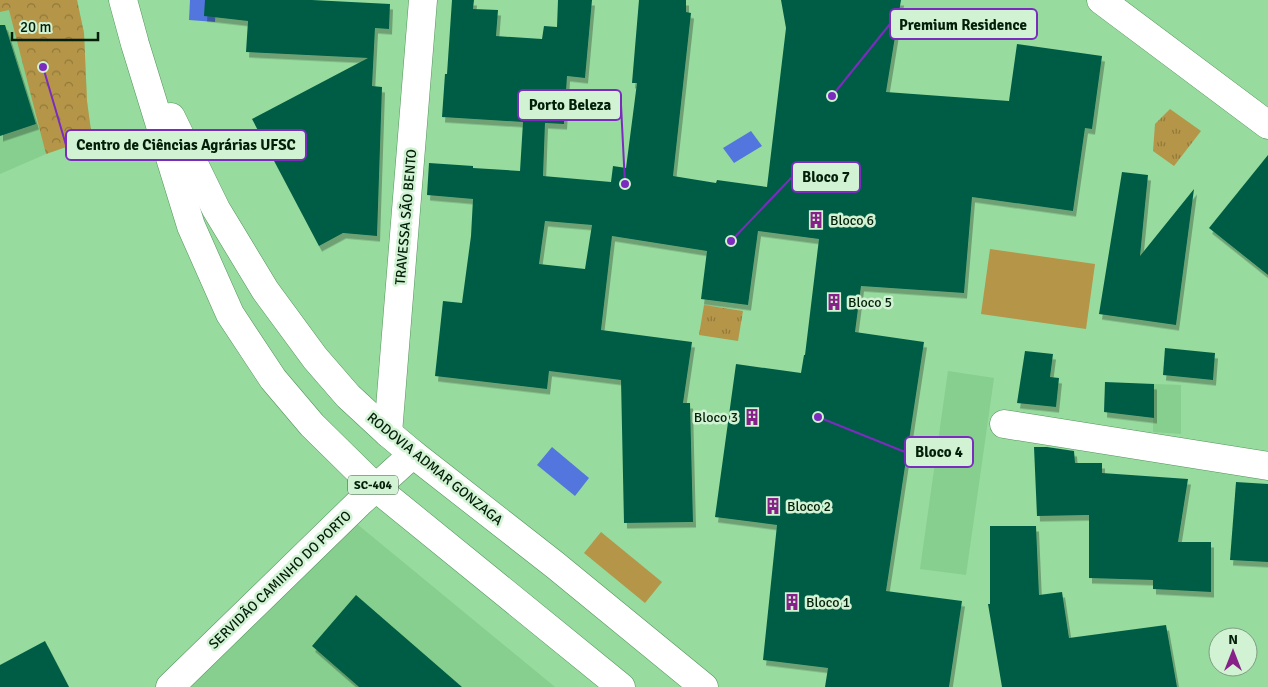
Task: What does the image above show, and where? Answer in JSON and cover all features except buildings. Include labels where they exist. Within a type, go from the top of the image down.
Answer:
[{"type":"main road","name":"RODOVIA ADMAR GONZAGA","points":[[123,0],[191,226],[230,314],[273,379],[312,425],[375,488],[621,687]]},
{"type":"main road","name":"TRAVESSA SÃO BENTO","points":[[388,433],[423,0]]},
{"type":"main road","points":[[1101,0],[1268,126]]},
{"type":"main road","name":"RODOVIA ADMAR GONZAGA","points":[[135,44],[216,209],[265,290],[315,358],[348,396],[412,454],[555,565],[704,687]]},
{"type":"main road","points":[[1004,424],[1268,466]]},
{"type":"main road","name":"SERVIDÃO CAMINHO DO PORTO","points":[[170,687],[412,454]]},
{"type":"shaded area","points":[[0,0],[77,0],[84,33],[87,101],[92,138],[46,154],[0,174]]},
{"type":"shaded area","points":[[948,371],[994,378],[966,575],[920,569]]},
{"type":"shaded area","points":[[1154,384],[1181,385],[1181,434],[1153,432]]},
{"type":"shaded area","points":[[357,524],[555,687],[190,687]]},
{"type":"green space","points":[[0,0],[77,0],[84,33],[87,101],[92,138],[46,154],[9,10],[0,12]]},
{"type":"green space","points":[[1170,109],[1201,131],[1174,166],[1153,151],[1155,124]]},
{"type":"green space","points":[[990,249],[1095,264],[1086,329],[981,314]]},
{"type":"green space","points":[[704,305],[743,311],[738,341],[699,335]]},
{"type":"green space","points":[[601,532],[662,582],[645,603],[584,553]]},
{"type":"water","points":[[190,0],[216,0],[215,22],[189,20]]},
{"type":"water","points":[[751,131],[762,146],[734,163],[723,148]]},
{"type":"water","points":[[552,447],[589,478],[575,496],[537,465]]},
{"type":"place","name":"Centro de Ciências Agrárias UFSC","points":[[43,67]]},
{"type":"place","name":"Premium Residence","points":[[832,96]]},
{"type":"place","name":"Porto Beleza","points":[[625,184]]},
{"type":"place","name":"Bloco 6","points":[[816,220]]},
{"type":"place","name":"Bloco 7","points":[[731,241]]},
{"type":"place","name":"Bloco 5","points":[[834,302]]},
{"type":"place","name":"Bloco 3","points":[[752,417]]},
{"type":"place","name":"Bloco 4","points":[[818,417]]},
{"type":"place","name":"Bloco 2","points":[[773,506]]},
{"type":"place","name":"Bloco 1","points":[[792,602]]}]
